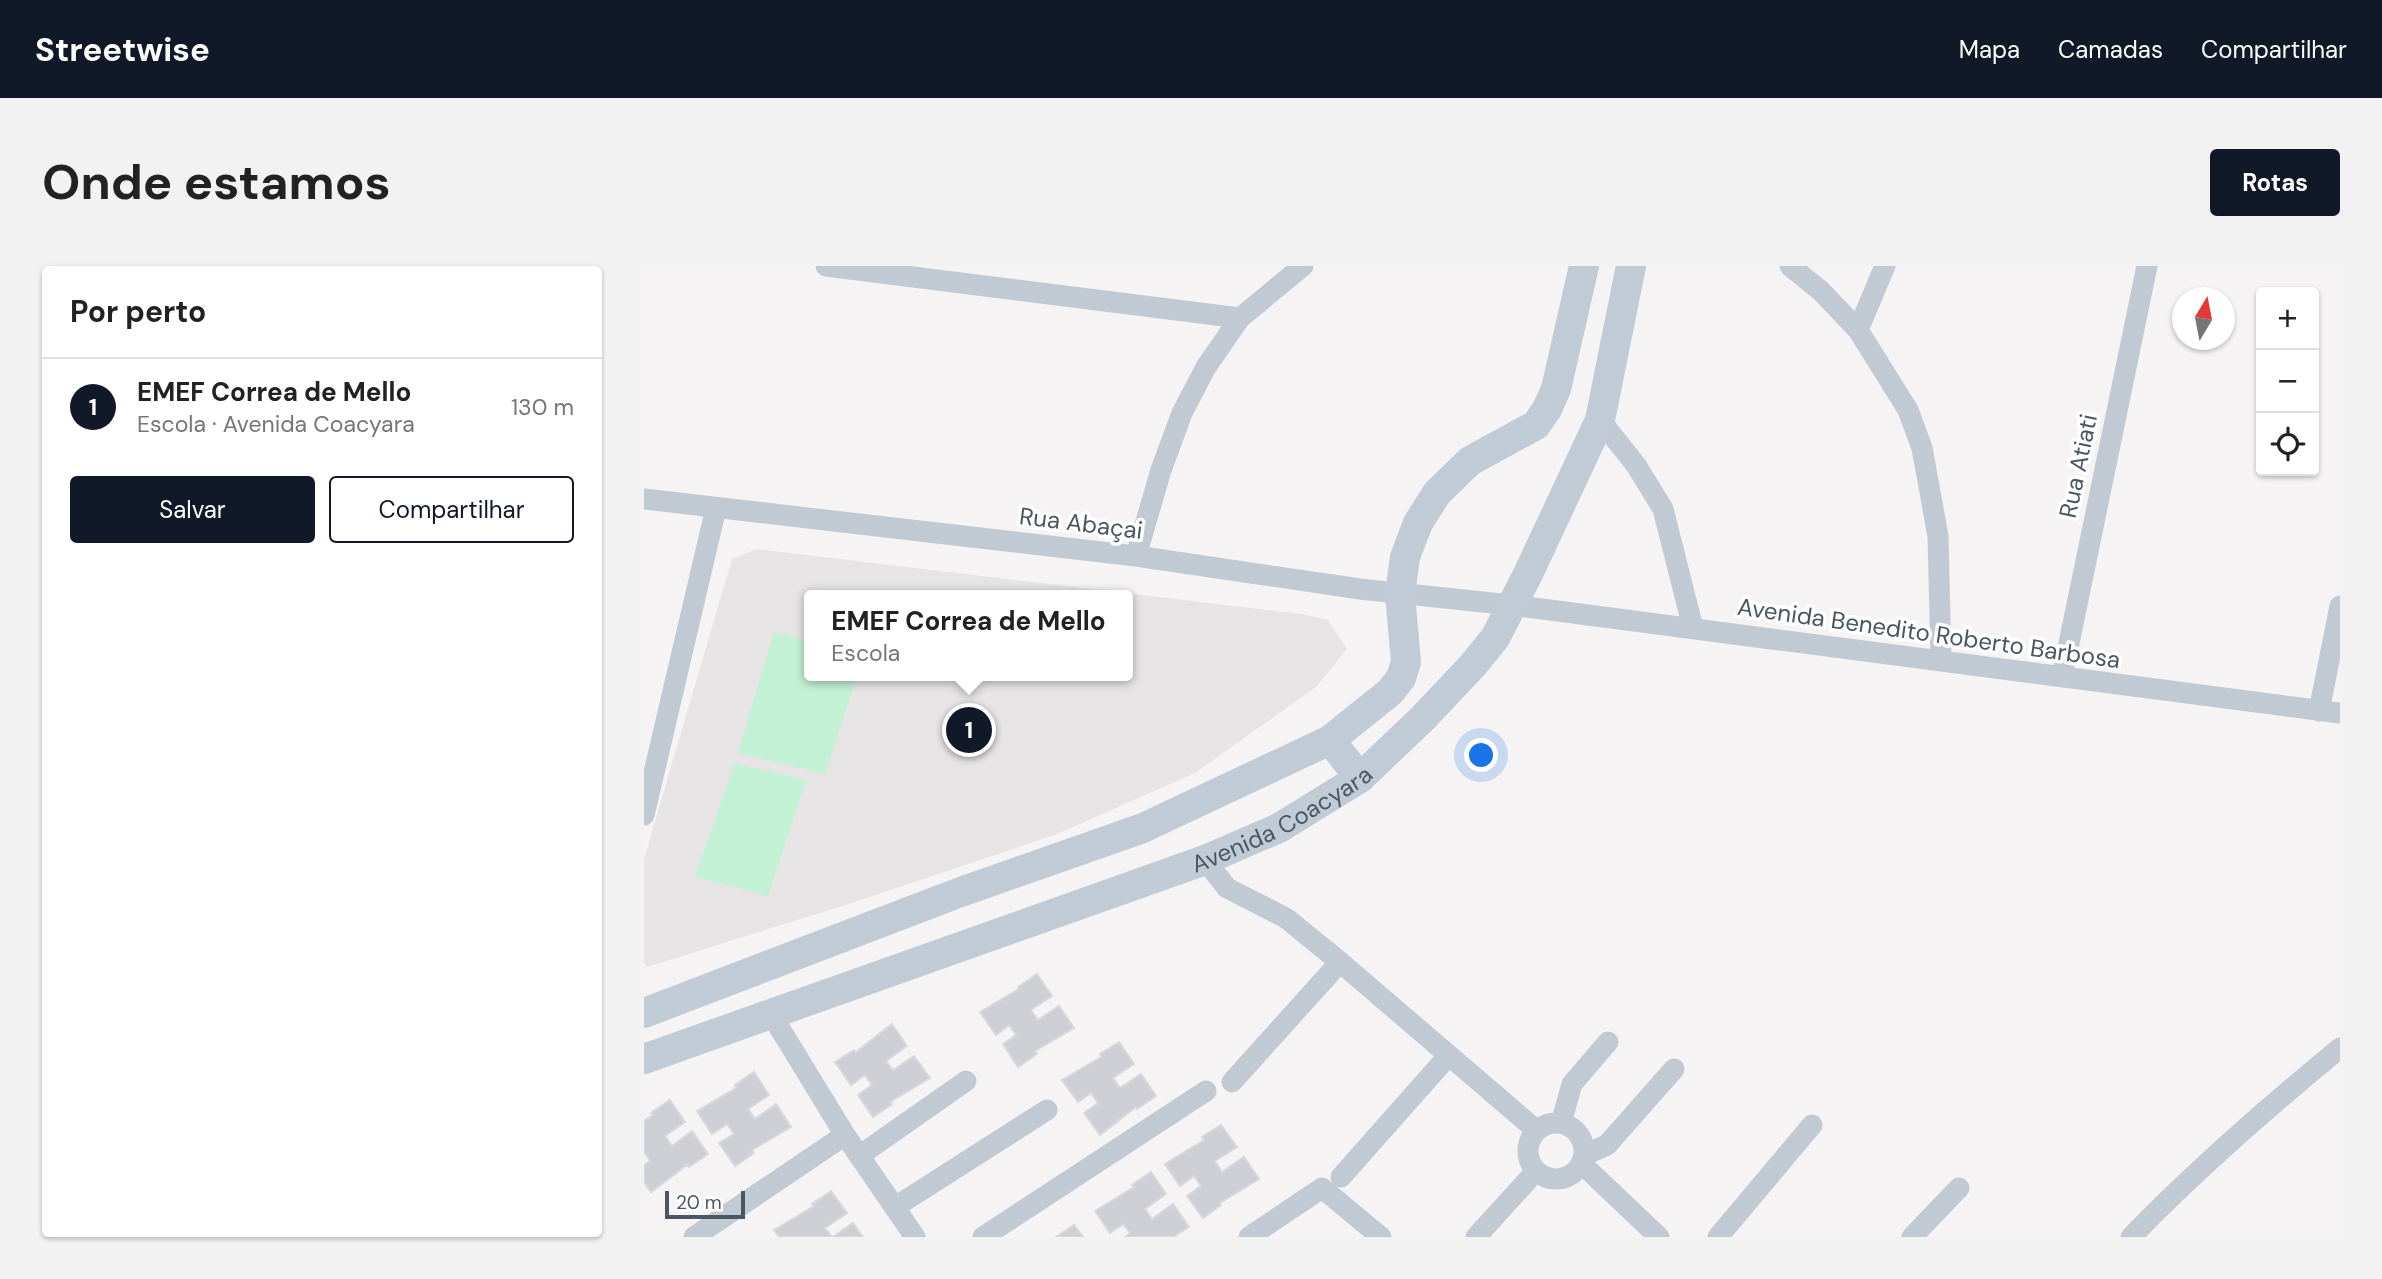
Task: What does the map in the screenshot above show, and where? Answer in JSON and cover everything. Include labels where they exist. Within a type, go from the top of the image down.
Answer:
[{"type":"street","points":[[826,266],[1240,318]]},
{"type":"street","points":[[1136,556],[1161,470],[1182,413],[1206,367],[1240,318],[1303,266]]},
{"type":"street","name":"Avenida Coacyara","points":[[644,1013],[958,893],[1143,828],[1330,740],[1390,692],[1401,678],[1406,662],[1400,594],[1405,557],[1418,523],[1437,493],[1470,461],[1536,425],[1547,409],[1556,388],[1584,266]]},
{"type":"street","name":"Avenida Coacyara","points":[[644,1059],[1205,860],[1279,828],[1360,778],[1387,754],[1473,665],[1495,638],[1600,421],[1631,266]]},
{"type":"street","points":[[1790,266],[1821,291],[1858,330],[1908,410],[1922,448],[1938,536],[1941,660]]},
{"type":"street","points":[[1858,330],[1885,266]]},
{"type":"street","name":"Rua Atiati","points":[[2062,677],[2147,266]]},
{"type":"street","points":[[1600,421],[1636,465],[1663,509],[1693,628]]},
{"type":"street","name":"Rua Abaçai","points":[[644,499],[1136,556],[1400,594],[1511,605]]},
{"type":"street","points":[[644,815],[716,508]]},
{"type":"street","name":"Avenida Benedito Roberto Barbosa","points":[[1511,605],[2330,712]]},
{"type":"street","points":[[2330,712],[2340,606]]},
{"type":"street","points":[[1330,740],[1360,778]]},
{"type":"street","points":[[1205,860],[1227,888],[1286,919],[1536,1130]]},
{"type":"street","points":[[1232,1082],[1340,962]]},
{"type":"street","points":[[771,1014],[845,1135],[915,1237]]},
{"type":"street","points":[[1561,1123],[1572,1084],[1608,1042]]},
{"type":"street","points":[[2131,1237],[2191,1177],[2266,1109],[2340,1048]]},
{"type":"street","points":[[1340,1177],[1449,1055]]},
{"type":"street","points":[[1658,1236],[1582,1159],[1581,1138],[1576,1132],[1561,1123],[1548,1124],[1536,1130],[1531,1138],[1528,1155],[1536,1171],[1545,1177],[1566,1177],[1574,1172],[1582,1159],[1607,1145],[1674,1069]]},
{"type":"street","points":[[859,1156],[966,1081]]},
{"type":"street","points":[[984,1237],[1206,1091]]},
{"type":"street","points":[[895,1208],[1047,1110]]},
{"type":"street","points":[[1718,1237],[1812,1125]]},
{"type":"street","points":[[694,1237],[845,1135]]},
{"type":"street","points":[[1476,1237],[1536,1171]]},
{"type":"street","points":[[1249,1237],[1322,1188],[1381,1237]]},
{"type":"street","points":[[1912,1237],[1959,1188]]},
{"type":"shaded area","points":[[756,549],[1100,590],[804,590],[804,681],[1133,681],[1133,594],[1301,614],[1328,620],[1347,649],[1316,687],[1195,773],[1057,834],[855,902],[647,967],[644,962],[644,859],[732,559]]},
{"type":"green space","points":[[774,632],[804,640],[804,681],[855,681],[825,774],[738,753]]},
{"type":"green space","points":[[735,763],[806,780],[768,896],[695,877]]},
{"type":"building","points":[[1037,974],[1052,996],[1031,1010],[1038,1020],[1059,1006],[1074,1028],[1035,1051],[1037,1054],[1018,1067],[1003,1044],[1016,1035],[1009,1025],[996,1035],[980,1012],[1019,989],[1018,987]]},
{"type":"building","points":[[892,1024],[907,1046],[886,1061],[893,1070],[914,1056],[930,1078],[890,1102],[892,1104],[873,1117],[858,1095],[872,1085],[865,1075],[851,1085],[835,1062],[854,1050],[856,1052]]},
{"type":"building","points":[[1119,1042],[1134,1064],[1113,1078],[1120,1088],[1141,1074],[1156,1096],[1137,1109],[1136,1107],[1100,1135],[1084,1113],[1098,1103],[1091,1093],[1078,1102],[1062,1080],[1101,1057],[1100,1054]]},
{"type":"building","points":[[754,1072],[769,1095],[748,1109],[755,1119],[776,1104],[791,1127],[752,1150],[754,1153],[735,1166],[719,1143],[734,1134],[727,1124],[712,1134],[697,1111],[736,1088],[735,1085]]},
{"type":"building","points":[[670,1100],[685,1122],[665,1136],[672,1146],[692,1131],[708,1154],[689,1167],[687,1165],[651,1192],[644,1182],[644,1165],[650,1161],[644,1152],[644,1121]]},
{"type":"building","points":[[1221,1125],[1237,1147],[1215,1161],[1222,1172],[1244,1157],[1259,1179],[1220,1203],[1221,1205],[1203,1218],[1187,1196],[1201,1186],[1194,1176],[1180,1186],[1165,1164],[1204,1140],[1202,1137]]},
{"type":"building","points":[[1151,1172],[1166,1194],[1145,1209],[1152,1219],[1173,1204],[1189,1227],[1173,1237],[1125,1237],[1130,1233],[1123,1224],[1110,1233],[1095,1211],[1134,1187],[1132,1185]]},
{"type":"building","points":[[831,1191],[847,1213],[825,1228],[832,1237],[779,1237],[774,1230],[814,1206],[812,1204]]},
{"type":"building","points":[[853,1223],[863,1237],[833,1237]]},
{"type":"building","points":[[1074,1225],[1083,1237],[1056,1237]]},
{"type":"place","name":"EMEF Correa de Mello","points":[[969,730]]}]
